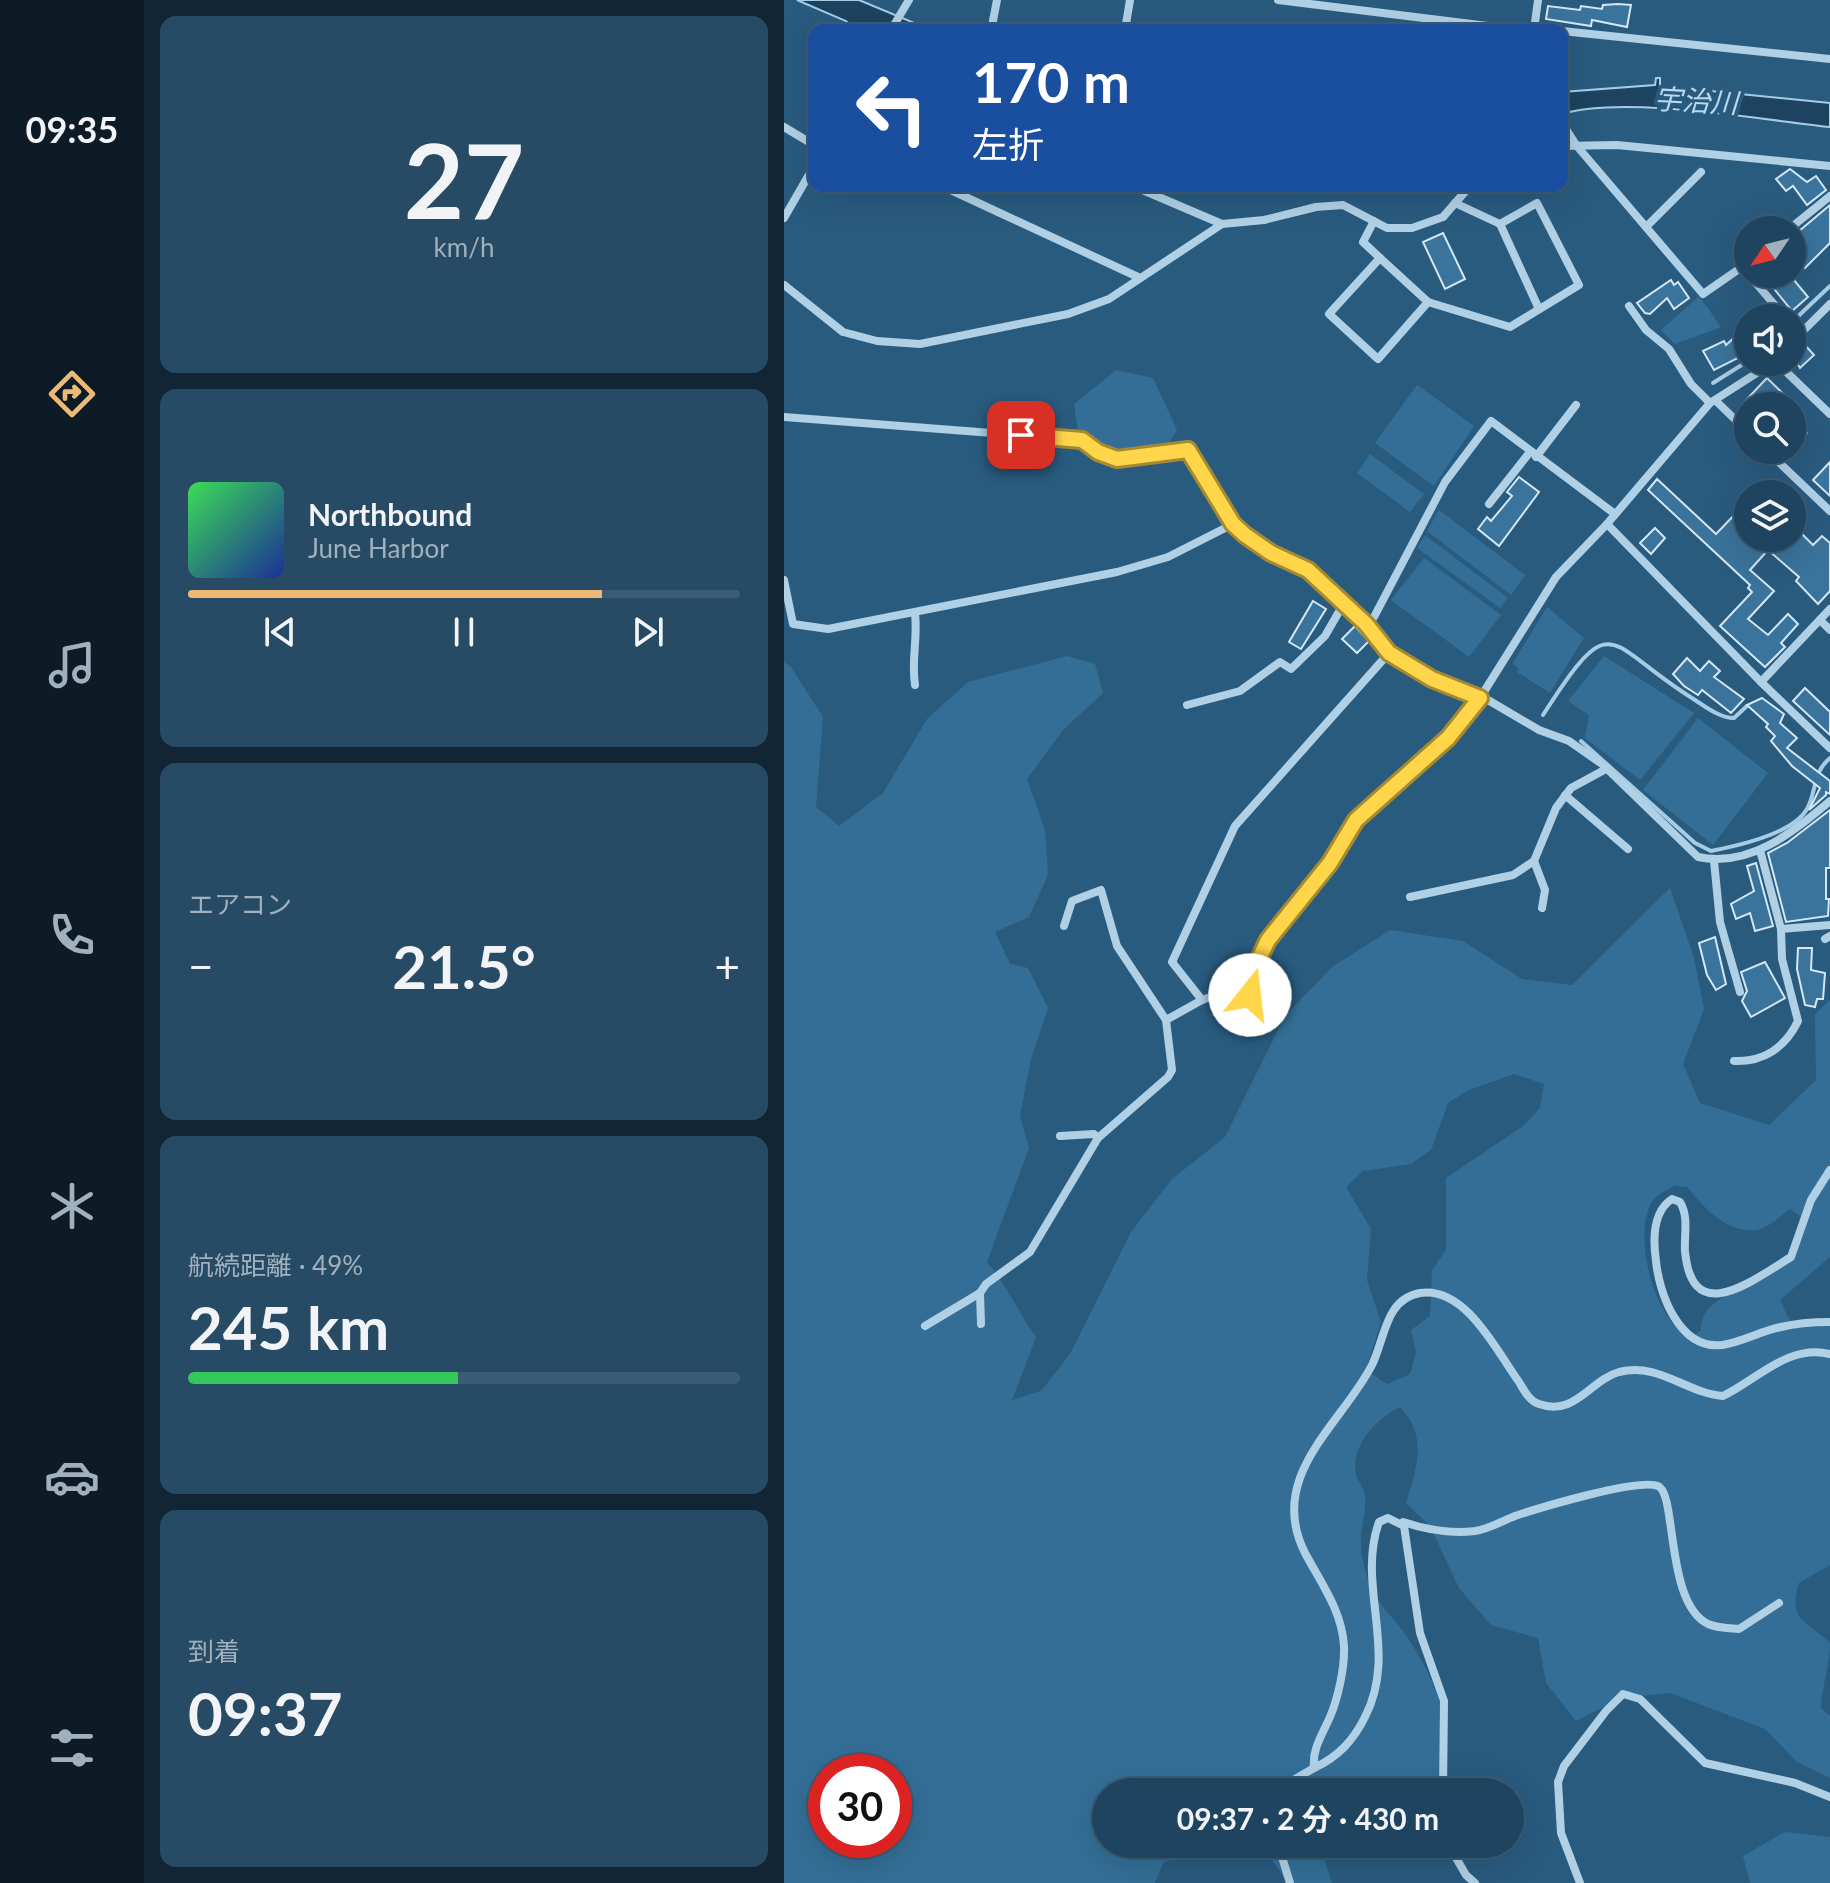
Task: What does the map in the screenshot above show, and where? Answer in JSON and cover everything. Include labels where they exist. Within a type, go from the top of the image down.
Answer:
[{"type":"street","points":[[992,24],[997,0]]},
{"type":"street","points":[[1126,24],[1130,0]]},
{"type":"street","points":[[1278,0],[1472,24]]},
{"type":"street","points":[[1535,24],[1538,0]]},
{"type":"street","points":[[895,24],[908,3]]},
{"type":"street","points":[[1568,32],[1830,59]]},
{"type":"street","points":[[784,127],[808,141]]},
{"type":"street","points":[[1568,132],[1703,294],[1734,276]]},
{"type":"street","points":[[1568,146],[1632,146],[1830,166]]},
{"type":"street","points":[[1646,227],[1701,172]]},
{"type":"street","points":[[784,218],[808,176]]},
{"type":"street","points":[[955,192],[1138,277]]},
{"type":"street","points":[[1147,192],[1222,224]]},
{"type":"street","points":[[784,285],[843,332],[877,341],[920,344],[1068,314],[1109,299],[1222,224],[1264,220],[1316,207],[1343,205],[1387,228],[1412,228],[1443,217],[1465,192]]},
{"type":"street","points":[[1805,216],[1830,196]]},
{"type":"street","points":[[1455,203],[1500,224],[1539,309]]},
{"type":"street","points":[[1374,221],[1363,242],[1428,302],[1510,327],[1579,285],[1537,203],[1500,224]]},
{"type":"street","points":[[1380,258],[1329,314],[1368,350],[1378,359],[1428,302]]},
{"type":"street","points":[[1762,288],[1775,304]]},
{"type":"street","points":[[1806,326],[1830,304]]},
{"type":"street","points":[[1629,306],[1646,330],[1669,349],[1691,384],[1734,420]]},
{"type":"street","points":[[1248,1033],[1247,984],[1268,940],[1330,863],[1356,820],[1448,738],[1480,698],[1556,577],[1607,524],[1713,401],[1753,376]]},
{"type":"street","points":[[1790,376],[1830,414]]},
{"type":"street","points":[[1489,504],[1576,405]]},
{"type":"street","points":[[784,417],[1082,440],[1098,452],[1117,459],[1188,450],[1233,524],[1271,553],[1308,570],[1366,624],[1389,653],[1432,679],[1480,698],[1539,730],[1569,741],[1606,769],[1698,857],[1714,861],[1760,850],[1784,839],[1830,801]]},
{"type":"street","points":[[1366,624],[1374,617],[1445,482],[1491,421],[1615,514]]},
{"type":"street","points":[[1781,464],[1830,511]]},
{"type":"street","points":[[784,580],[793,624],[828,629],[1117,572],[1168,557],[1233,524]]},
{"type":"street","points":[[1607,524],[1830,748]]},
{"type":"street","points":[[1187,705],[1240,691],[1280,662],[1291,669],[1325,636],[1344,603]]},
{"type":"street","points":[[1761,682],[1830,609]]},
{"type":"street","points":[[915,613],[918,645],[911,660],[915,685]]},
{"type":"street","points":[[1820,620],[1830,630]]},
{"type":"street","points":[[1202,1000],[1172,962],[1235,826],[1389,653]]},
{"type":"street","points":[[1410,897],[1513,875],[1534,861],[1547,827],[1565,795],[1581,781],[1606,769]]},
{"type":"street","points":[[1565,795],[1628,849]]},
{"type":"street","points":[[1734,1061],[1763,1058],[1784,1042],[1798,1022],[1782,959],[1781,929],[1760,850]]},
{"type":"street","points":[[1534,861],[1545,890],[1542,908]]},
{"type":"street","points":[[1714,861],[1720,922],[1740,992]]},
{"type":"street","points":[[925,1326],[980,1293],[986,1284],[1030,1252],[1098,1138],[1168,1077],[1172,1070],[1166,1020],[1117,946],[1101,890],[1072,901],[1064,926]]},
{"type":"street","points":[[1781,929],[1830,925]]},
{"type":"street","points":[[1166,1020],[1202,1000],[1247,984]]},
{"type":"street","points":[[1060,1136],[1094,1134],[1098,1138]]},
{"type":"street","points":[[1830,1170],[1811,1200],[1791,1257],[1722,1295],[1703,1292],[1696,1287],[1685,1252],[1685,1213],[1680,1202],[1672,1199],[1659,1212],[1653,1242],[1658,1285],[1666,1304],[1698,1340],[1722,1345],[1780,1327],[1830,1322]]},
{"type":"street","points":[[980,1293],[981,1324]]},
{"type":"street","points":[[1314,1768],[1313,1757],[1331,1716],[1344,1649],[1338,1612],[1296,1536],[1297,1485],[1316,1442],[1366,1375],[1396,1306],[1420,1293],[1449,1299],[1473,1318],[1532,1401],[1555,1407],[1579,1400],[1617,1372],[1647,1369],[1711,1395],[1723,1396],[1797,1353],[1813,1350],[1830,1354]]},
{"type":"street","points":[[1297,1778],[1347,1746],[1358,1731],[1376,1690],[1381,1651],[1374,1579],[1375,1533],[1382,1519],[1437,1531],[1477,1530],[1525,1513],[1613,1490],[1655,1484],[1663,1488],[1670,1504],[1671,1543],[1681,1583],[1708,1624],[1739,1629],[1779,1603]]},
{"type":"street","points":[[1403,1522],[1420,1633],[1444,1701],[1443,1778]]},
{"type":"street","points":[[1580,1883],[1561,1833],[1558,1782],[1564,1766],[1623,1694],[1640,1699],[1705,1763],[1795,1783],[1830,1797]]},
{"type":"street","points":[[1282,1858],[1290,1883]]},
{"type":"street","points":[[1456,1858],[1475,1883]]},
{"type":"shaded area","points":[[1699,296],[1721,327],[1675,344],[1661,330]]},
{"type":"shaded area","points":[[1116,370],[1153,378],[1177,430],[1168,445],[1113,457],[1079,440],[1074,404]]},
{"type":"shaded area","points":[[1417,385],[1474,426],[1434,486],[1375,443]]},
{"type":"shaded area","points":[[1370,454],[1424,494],[1410,512],[1357,473]]},
{"type":"shaded area","points":[[1439,510],[1525,575],[1511,595],[1427,531]]},
{"type":"shaded area","points":[[1425,535],[1508,598],[1500,608],[1417,548]]},
{"type":"shaded area","points":[[1424,558],[1501,615],[1469,657],[1391,600]]},
{"type":"shaded area","points":[[1547,607],[1584,638],[1550,693],[1517,672],[1519,669],[1513,663]]},
{"type":"shaded area","points":[[1067,656],[1095,664],[1103,693],[1064,729],[1027,779],[1045,830],[1048,875],[1029,917],[995,932],[1010,964],[1028,968],[1048,1008],[1031,1059],[1020,1116],[1029,1148],[987,1262],[1036,1337],[1012,1400],[1041,1391],[1070,1354],[1131,1232],[1172,1179],[1225,1137],[1285,1016],[1332,967],[1390,930],[1463,941],[1522,979],[1572,985],[1670,888],[1694,958],[1704,1009],[1683,1064],[1700,1103],[1769,1125],[1816,1080],[1815,1014],[1830,1000],[1830,1257],[1780,1300],[1791,1323],[1830,1321],[1830,1565],[1799,1583],[1796,1606],[1801,1619],[1830,1643],[1821,1708],[1830,1716],[1830,1778],[1797,1762],[1765,1729],[1670,1693],[1621,1698],[1576,1721],[1546,1683],[1538,1638],[1491,1625],[1459,1588],[1430,1526],[1406,1503],[1418,1453],[1414,1429],[1400,1407],[1374,1426],[1357,1453],[1356,1474],[1365,1496],[1361,1545],[1367,1577],[1376,1598],[1423,1663],[1442,1709],[1446,1755],[1438,1778],[1092,1778],[1092,1858],[1175,1858],[1163,1863],[1155,1883],[784,1883],[784,662],[791,667],[823,717],[816,807],[839,826],[883,793],[927,719],[968,682]],"holes":[[[1514,1074],[1544,1084],[1540,1108],[1523,1126],[1446,1178],[1446,1250],[1432,1270],[1430,1316],[1411,1330],[1416,1353],[1410,1374],[1387,1384],[1366,1370],[1381,1322],[1367,1280],[1371,1229],[1346,1187],[1363,1171],[1411,1164],[1431,1150],[1448,1103],[1469,1090]],[[1675,1186],[1687,1187],[1717,1218],[1735,1228],[1761,1229],[1790,1209],[1800,1216],[1794,1243],[1782,1262],[1766,1275],[1716,1302],[1705,1314],[1701,1330],[1691,1337],[1678,1329],[1666,1314],[1657,1296],[1645,1253],[1647,1213],[1656,1197]]]},
{"type":"shaded area","points":[[1604,656],[1694,713],[1640,780],[1585,738],[1589,715],[1568,701]]},
{"type":"shaded area","points":[[1698,718],[1768,773],[1713,845],[1643,790]]},
{"type":"shaded area","points":[[1785,1832],[1830,1837],[1830,1883],[1750,1883],[1743,1856]]},
{"type":"shaded area","points":[[1271,1858],[1325,1858],[1332,1883],[1288,1883]]},
{"type":"water","points":[[797,0],[859,0],[917,24],[849,24]]},
{"type":"water","name":"宇治川","points":[[1656,78],[1660,78],[1660,86],[1830,103],[1830,127],[1656,108],[1620,107],[1568,113],[1568,92],[1655,85]]},
{"type":"building","points":[[1603,5],[1631,5],[1627,27],[1592,20],[1591,26],[1546,19],[1548,6],[1580,10],[1581,6],[1602,9]]},
{"type":"building","points":[[1790,169],[1807,182],[1816,176],[1826,190],[1807,205],[1793,186],[1786,191],[1776,179]]},
{"type":"building","points":[[1830,205],[1830,243],[1806,267],[1806,225]]},
{"type":"building","points":[[1443,233],[1465,279],[1445,289],[1423,242]]},
{"type":"building","points":[[1671,280],[1674,285],[1678,282],[1689,298],[1674,309],[1667,298],[1650,314],[1645,313],[1637,303]]},
{"type":"building","points":[[1773,288],[1801,288],[1808,297],[1800,304],[1786,304]]},
{"type":"building","points":[[1734,338],[1734,360],[1714,370],[1703,351],[1724,341],[1726,345]]},
{"type":"building","points":[[1806,346],[1814,355],[1806,362]]},
{"type":"building","points":[[1767,378],[1782,392],[1754,392]]},
{"type":"building","points":[[1830,462],[1830,496],[1813,480]]},
{"type":"building","points":[[1519,477],[1539,492],[1499,546],[1478,529],[1487,517],[1491,521],[1512,496],[1507,492]]},
{"type":"building","points":[[1657,479],[1716,534],[1734,515],[1734,552],[1766,552],[1750,570],[1774,591],[1748,619],[1768,635],[1788,614],[1798,624],[1781,643],[1785,647],[1765,667],[1720,626],[1752,592],[1748,588],[1750,585],[1648,490]]},
{"type":"building","points":[[1655,528],[1665,538],[1651,554],[1640,543]]},
{"type":"building","points":[[1822,536],[1830,543],[1830,591],[1818,604],[1796,581],[1799,577],[1770,552],[1806,552],[1806,538],[1813,545]]},
{"type":"building","points":[[1313,601],[1326,609],[1301,649],[1289,642]]},
{"type":"building","points":[[1355,626],[1369,641],[1357,653],[1342,639]]},
{"type":"building","points":[[1687,658],[1700,671],[1709,661],[1720,671],[1714,677],[1744,699],[1731,713],[1702,690],[1698,695],[1684,686],[1673,674]]},
{"type":"building","points":[[1805,688],[1830,712],[1830,735],[1793,701]]},
{"type":"building","points":[[1762,698],[1784,714],[1780,723],[1797,738],[1787,748],[1830,781],[1830,794],[1826,792],[1809,810],[1820,788],[1792,766],[1771,741],[1775,736],[1766,727],[1768,724],[1747,705]]},
{"type":"building","points":[[1830,810],[1830,868],[1826,868],[1828,916],[1786,922],[1768,853],[1787,843]]},
{"type":"building","points":[[1756,863],[1773,926],[1755,931],[1750,913],[1736,919],[1731,904],[1754,891],[1747,866]]},
{"type":"building","points":[[1715,937],[1726,984],[1716,990],[1707,975],[1699,943]]},
{"type":"building","points":[[1798,948],[1812,948],[1811,970],[1825,973],[1823,999],[1817,999],[1815,1007],[1805,1005],[1797,969]]},
{"type":"building","points":[[1765,962],[1785,998],[1751,1017],[1742,1001],[1747,991],[1741,972]]},
{"type":"waterway","points":[[1806,309],[1830,286]]},
{"type":"waterway","points":[[1713,383],[1734,370]]},
{"type":"waterway","points":[[1543,715],[1584,658],[1599,646],[1612,644],[1718,714],[1734,718],[1747,706]]},
{"type":"waterway","points":[[1581,741],[1695,843],[1711,851],[1764,838],[1800,818],[1810,802],[1817,776],[1830,758]]},
{"type":"route","points":[[1021,435],[1082,440],[1098,452],[1117,459],[1188,450],[1230,514],[1233,524],[1245,535],[1271,553],[1308,570],[1329,587],[1366,624],[1389,653],[1432,679],[1480,698],[1448,738],[1356,820],[1330,863],[1268,940],[1247,984],[1250,995]]}]
